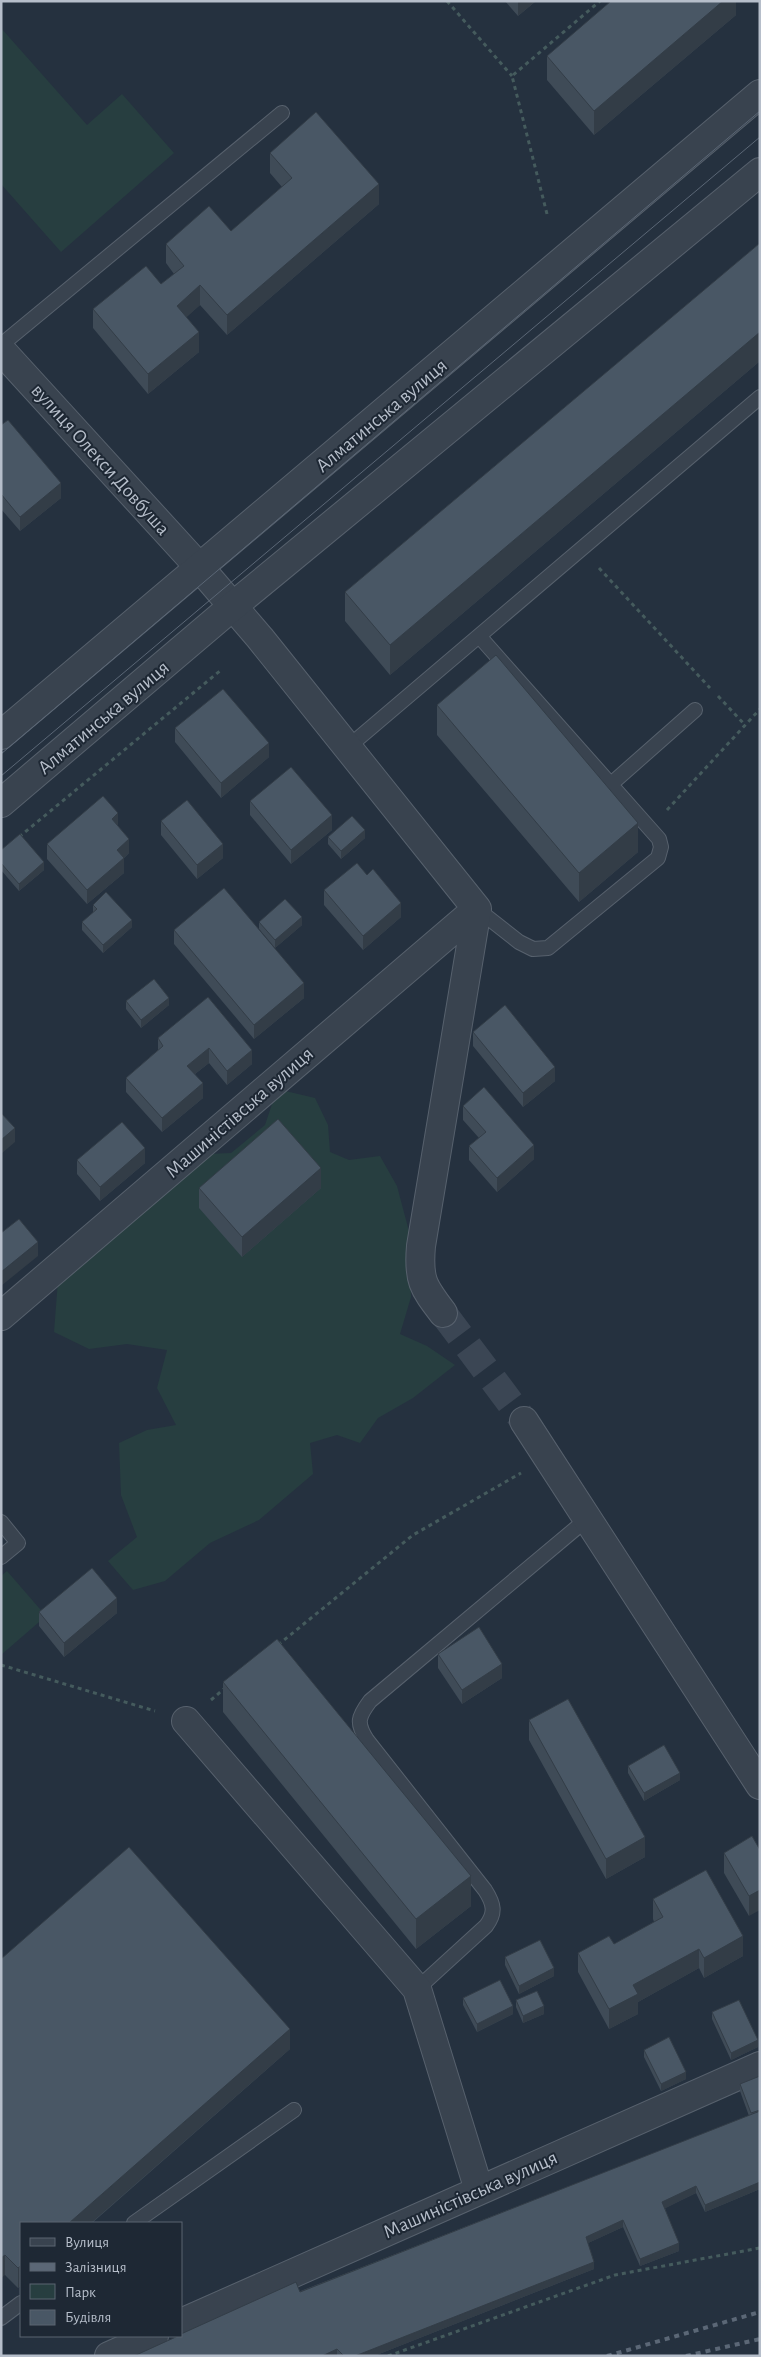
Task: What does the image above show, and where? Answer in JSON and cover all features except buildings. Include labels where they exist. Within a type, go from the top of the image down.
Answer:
[{"type":"street","name":"Алматинська вулиця","points":[[1,735],[760,94]]},
{"type":"street","name":"Алматинська вулиця","points":[[1,803],[233,606],[760,172]]},
{"type":"street","name":"вулиця Олекси Довбуша","points":[[1,350],[233,606],[477,909]]},
{"type":"street","points":[[443,1313],[422,1282],[421,1246],[477,909]]},
{"type":"street","name":"Машиністівська вулиця","points":[[1,1316],[477,909]]},
{"type":"street","points":[[524,1421],[760,1785]]},
{"type":"street","points":[[186,1721],[417,1989],[479,2190]]},
{"type":"street","name":"Машиністівська вулиця","points":[[182,2323],[760,2066]]},
{"type":"street","points":[[109,2356],[152,2337]]},
{"type":"lane","points":[[1,345],[282,113]]},
{"type":"lane","points":[[347,748],[760,397]]},
{"type":"lane","points":[[477,909],[519,942],[532,949],[548,948],[658,858],[661,847],[659,839],[479,636]]},
{"type":"lane","points":[[610,785],[695,710]]},
{"type":"lane","points":[[417,1989],[486,1926],[493,1917],[493,1903],[485,1890],[367,1740],[360,1728],[360,1714],[370,1701],[588,1519]]},
{"type":"lane","points":[[1,1522],[18,1543],[1,1557]]},
{"type":"lane","points":[[135,2222],[294,2110]]},
{"type":"lane","points":[[1,2318],[20,2304]]},
{"type":"path","points":[[447,1],[512,76],[547,214]]},
{"type":"path","points":[[512,76],[600,1]]},
{"type":"path","points":[[582,549],[711,688]]},
{"type":"path","points":[[16,839],[221,670]]},
{"type":"path","points":[[718,696],[745,725]]},
{"type":"path","points":[[649,828],[760,709]]},
{"type":"path","points":[[276,1646],[413,1535],[548,1457]]},
{"type":"path","points":[[1,1665],[186,1721],[231,1684]]},
{"type":"path","points":[[388,2356],[614,2275],[760,2248]]},
{"type":"green space","points":[[1,28],[87,125],[122,94],[174,153],[61,252],[1,184]]},
{"type":"green space","points":[[277,1089],[315,1098],[328,1125],[330,1152],[349,1160],[380,1156],[397,1186],[410,1235],[411,1297],[400,1334],[427,1346],[455,1365],[413,1398],[378,1418],[360,1443],[337,1435],[310,1443],[313,1474],[259,1520],[210,1543],[165,1581],[133,1590],[108,1561],[137,1537],[121,1495],[119,1443],[147,1430],[176,1425],[157,1388],[167,1350],[127,1344],[89,1349],[54,1332],[58,1280],[207,1154],[231,1153],[265,1125]]},
{"type":"green space","points":[[7,1571],[46,1616],[1,1655],[1,1576]]},
{"type":"tunnel","points":[[443,1313],[524,1421]]},
{"type":"tram line","points":[[1,754],[760,111]]},
{"type":"tram line","points":[[1,776],[760,137]]},
{"type":"railway","points":[[607,2356],[760,2312]]},
{"type":"railway","points":[[686,2356],[760,2339]]}]
